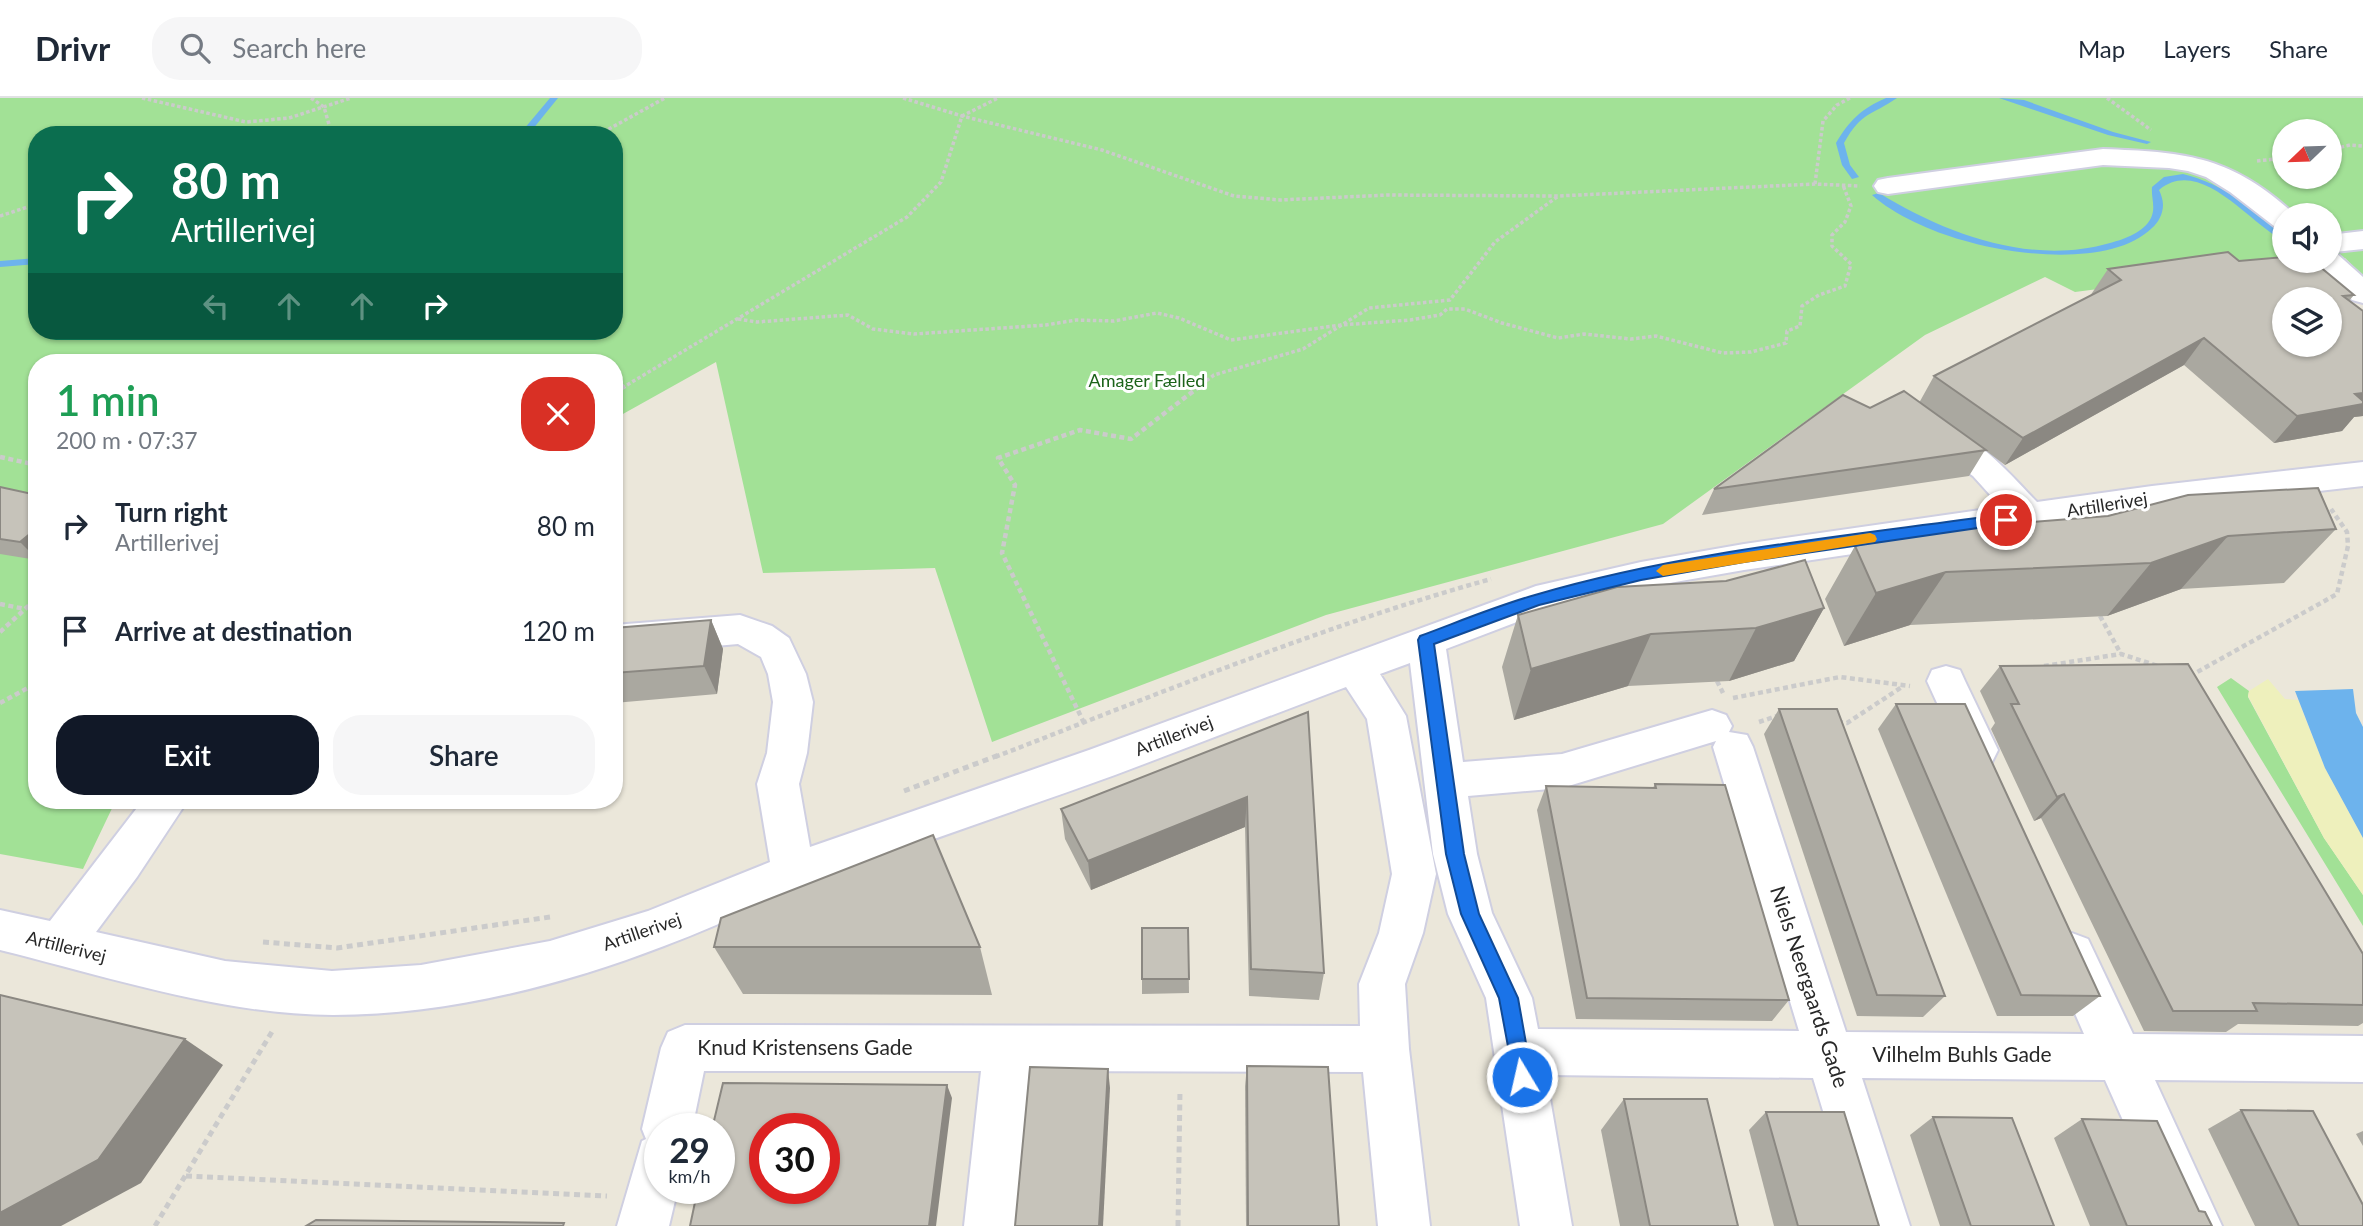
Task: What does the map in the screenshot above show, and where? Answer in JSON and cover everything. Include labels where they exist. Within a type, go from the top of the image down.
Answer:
[{"type":"street","points":[[1888,186],[2103,157],[2133,158],[2193,163],[2228,179],[2272,211]]},
{"type":"street","points":[[2342,242],[2363,240]]},
{"type":"street","points":[[2342,272],[2363,294]]},
{"type":"street","points":[[1904,411],[1985,468],[2029,516]]},
{"type":"street","name":"Artillerivej","points":[[0,930],[225,983],[332,993],[421,988],[550,962],[653,930],[793,872],[1103,762],[1536,600],[1641,575],[1744,556],[2152,498],[2363,474]]},
{"type":"street","points":[[623,639],[740,629],[759,636],[776,648],[787,674],[793,702],[787,753],[778,785],[793,872]]},
{"type":"street","points":[[1426,640],[1455,854],[1470,914],[1509,998],[1546,1226]]},
{"type":"street","points":[[1355,668],[1386,716],[1414,874],[1401,933],[1382,984],[1385,1049],[1404,1226]]},
{"type":"street","points":[[1946,681],[1992,781]]},
{"type":"street","points":[[1444,781],[1562,771],[1727,725]]},
{"type":"street","name":"Niels Neergaards Gade","points":[[1727,725],[1884,1226]]},
{"type":"street","points":[[59,945],[161,809]]},
{"type":"street","points":[[2055,919],[2196,1226]]},
{"type":"street","name":"Knud Kristensens Gade","points":[[671,1113],[685,1048],[1385,1049]]},
{"type":"street","points":[[990,1226],[1007,1048]]},
{"type":"street","name":"Vilhelm Buhls Gade","points":[[1518,1052],[2345,1058]]},
{"type":"path","points":[[142,98],[246,122],[289,118],[351,98]]},
{"type":"path","points":[[311,98],[324,107],[329,126]]},
{"type":"path","points":[[614,126],[665,98]]},
{"type":"path","points":[[903,98],[962,116],[1102,150],[1234,196],[1280,200],[1388,195],[1558,196],[1815,184],[1888,186]]},
{"type":"path","points":[[623,389],[907,217],[941,182],[962,116],[998,98]]},
{"type":"path","points":[[1815,184],[1823,121],[1837,105],[1850,98]]},
{"type":"path","points":[[2342,147],[2363,146]]},
{"type":"path","points":[[738,319],[757,322],[848,315],[873,329],[914,334],[1046,325],[1076,320],[1114,321],[1157,313],[1179,318],[1231,340],[1410,320],[1440,315],[1447,309],[1465,309],[1502,323],[1558,338],[1584,334],[1630,339],[1656,336],[1723,353],[1751,352],[1786,343],[1787,331],[1800,326],[1802,306],[1819,295],[1846,286],[1852,264],[1832,246],[1832,234],[1845,222],[1851,205],[1843,185]]},
{"type":"path","points":[[1084,723],[1002,553],[1015,485],[998,458],[1080,430],[1131,439],[1214,375],[1303,349],[1369,308],[1450,300],[1495,242],[1558,196]]},
{"type":"path","points":[[0,216],[28,207]]},
{"type":"path","points":[[0,457],[28,463]]},
{"type":"path","points":[[2180,673],[2192,677],[2337,594],[2348,546],[2347,532],[2331,509],[2304,480]]},
{"type":"path","points":[[0,604],[25,609]]},
{"type":"path","points":[[0,632],[28,606]]},
{"type":"path","points":[[2100,616],[2121,654]]},
{"type":"path","points":[[2040,666],[2121,654],[2168,669]]},
{"type":"path","points":[[1727,725],[1840,677],[1903,687],[1946,681]]},
{"type":"path","points":[[1835,722],[1847,723],[1903,687]]},
{"type":"path","points":[[0,703],[28,688]]},
{"type":"path","points":[[1727,725],[1774,715],[1787,716]]},
{"type":"path","points":[[155,1226],[297,990]]},
{"type":"path","points":[[1178,1226],[1180,1047]]},
{"type":"path","points":[[186,1175],[644,1194]]},
{"type":"green space","name":"Amager Fælled","points":[[0,98],[2363,98],[2363,276],[2342,258],[2342,203],[2272,203],[2272,266],[2075,292],[2045,277],[1925,335],[1663,524],[1326,615],[992,742],[935,568],[763,573],[716,362],[623,414],[623,354],[28,354],[28,809],[112,809],[83,869],[0,854]]},
{"type":"green space","points":[[2231,678],[2249,691],[2248,697],[2324,838],[2363,895],[2363,926],[2217,687]]},
{"type":"sand","points":[[2268,679],[2285,699],[2298,700],[2325,768],[2363,838],[2363,895],[2324,838],[2248,696],[2249,691]]},
{"type":"water","points":[[2353,689],[2356,713],[2363,727],[2363,838],[2325,768],[2295,691]]},
{"type":"building","points":[[2228,252],[2239,261],[2272,258],[2272,273],[2327,273],[2354,295],[2343,296],[2363,311],[2363,393],[2355,394],[2363,404],[2297,416],[2204,338],[2023,438],[1934,376],[2121,280],[2108,269]]},
{"type":"building","points":[[1904,391],[1986,450],[1714,489],[1843,395],[1870,408]]},
{"type":"building","points":[[0,487],[28,493],[28,535],[20,542],[0,539]]},
{"type":"building","points":[[2318,488],[2336,529],[2228,536],[2151,563],[1946,572],[1876,593],[1855,546],[1907,532],[2108,516],[2188,495]]},
{"type":"building","points":[[1805,560],[1824,608],[1756,628],[1651,634],[1531,669],[1518,615],[1617,587],[1726,581]]},
{"type":"building","points":[[711,620],[704,666],[623,672],[623,627]]},
{"type":"building","points":[[2188,664],[2363,954],[2363,1005],[2253,1003],[2257,1011],[2173,1011],[2064,794],[2057,797],[2011,704],[2019,704],[2000,666]]},
{"type":"building","points":[[1896,704],[1965,704],[2100,996],[2021,995]]},
{"type":"building","points":[[1779,709],[1837,709],[1945,996],[1877,995]]},
{"type":"building","points":[[1308,712],[1324,973],[1251,969],[1247,797],[1088,861],[1061,809]]},
{"type":"building","points":[[1655,784],[1725,785],[1789,1000],[1587,998],[1546,786],[1656,788]]},
{"type":"building","points":[[933,835],[980,947],[714,947],[721,918]]},
{"type":"building","points":[[1142,928],[1188,928],[1189,979],[1142,979]]},
{"type":"building","points":[[0,995],[185,1039],[98,1160],[0,1213]]},
{"type":"building","points":[[1247,1066],[1328,1067],[1339,1226],[1248,1226]]},
{"type":"building","points":[[1030,1067],[1108,1069],[1099,1226],[1015,1226]]},
{"type":"building","points":[[723,1083],[947,1085],[929,1226],[690,1226],[695,1204],[735,1204],[735,1113],[716,1113]]},
{"type":"building","points":[[1624,1099],[1707,1099],[1738,1226],[1650,1226]]},
{"type":"building","points":[[2241,1110],[2313,1111],[2363,1205],[2363,1226],[2299,1226]]},
{"type":"building","points":[[1766,1112],[1844,1112],[1879,1226],[1798,1226]]},
{"type":"building","points":[[1933,1117],[2012,1118],[2054,1226],[1971,1226]]},
{"type":"building","points":[[2082,1119],[2157,1121],[2199,1211],[2205,1212],[2212,1226],[2127,1226]]},
{"type":"building","points":[[316,1220],[564,1223],[563,1226],[306,1226]]},
{"type":"waterway","points":[[531,126],[554,98]]},
{"type":"waterway","points":[[1855,177],[1846,165],[1840,143],[1861,114],[1893,98]]},
{"type":"waterway","points":[[2003,98],[2110,133],[2147,142]]},
{"type":"waterway","points":[[1876,195],[1921,220],[1968,239],[2021,250],[2069,252],[2126,241],[2143,232],[2154,221],[2159,207],[2155,189],[2167,179],[2183,177],[2202,181],[2221,191],[2272,228]]},
{"type":"waterway","points":[[0,264],[28,262]]},
{"type":"slow traffic","points":[[1663,571],[1744,556],[1870,539]]},
{"type":"route","points":[[1522,1077],[1509,998],[1470,914],[1455,854],[1426,640],[1536,600],[1641,575],[1744,556],[2006,520]]}]
